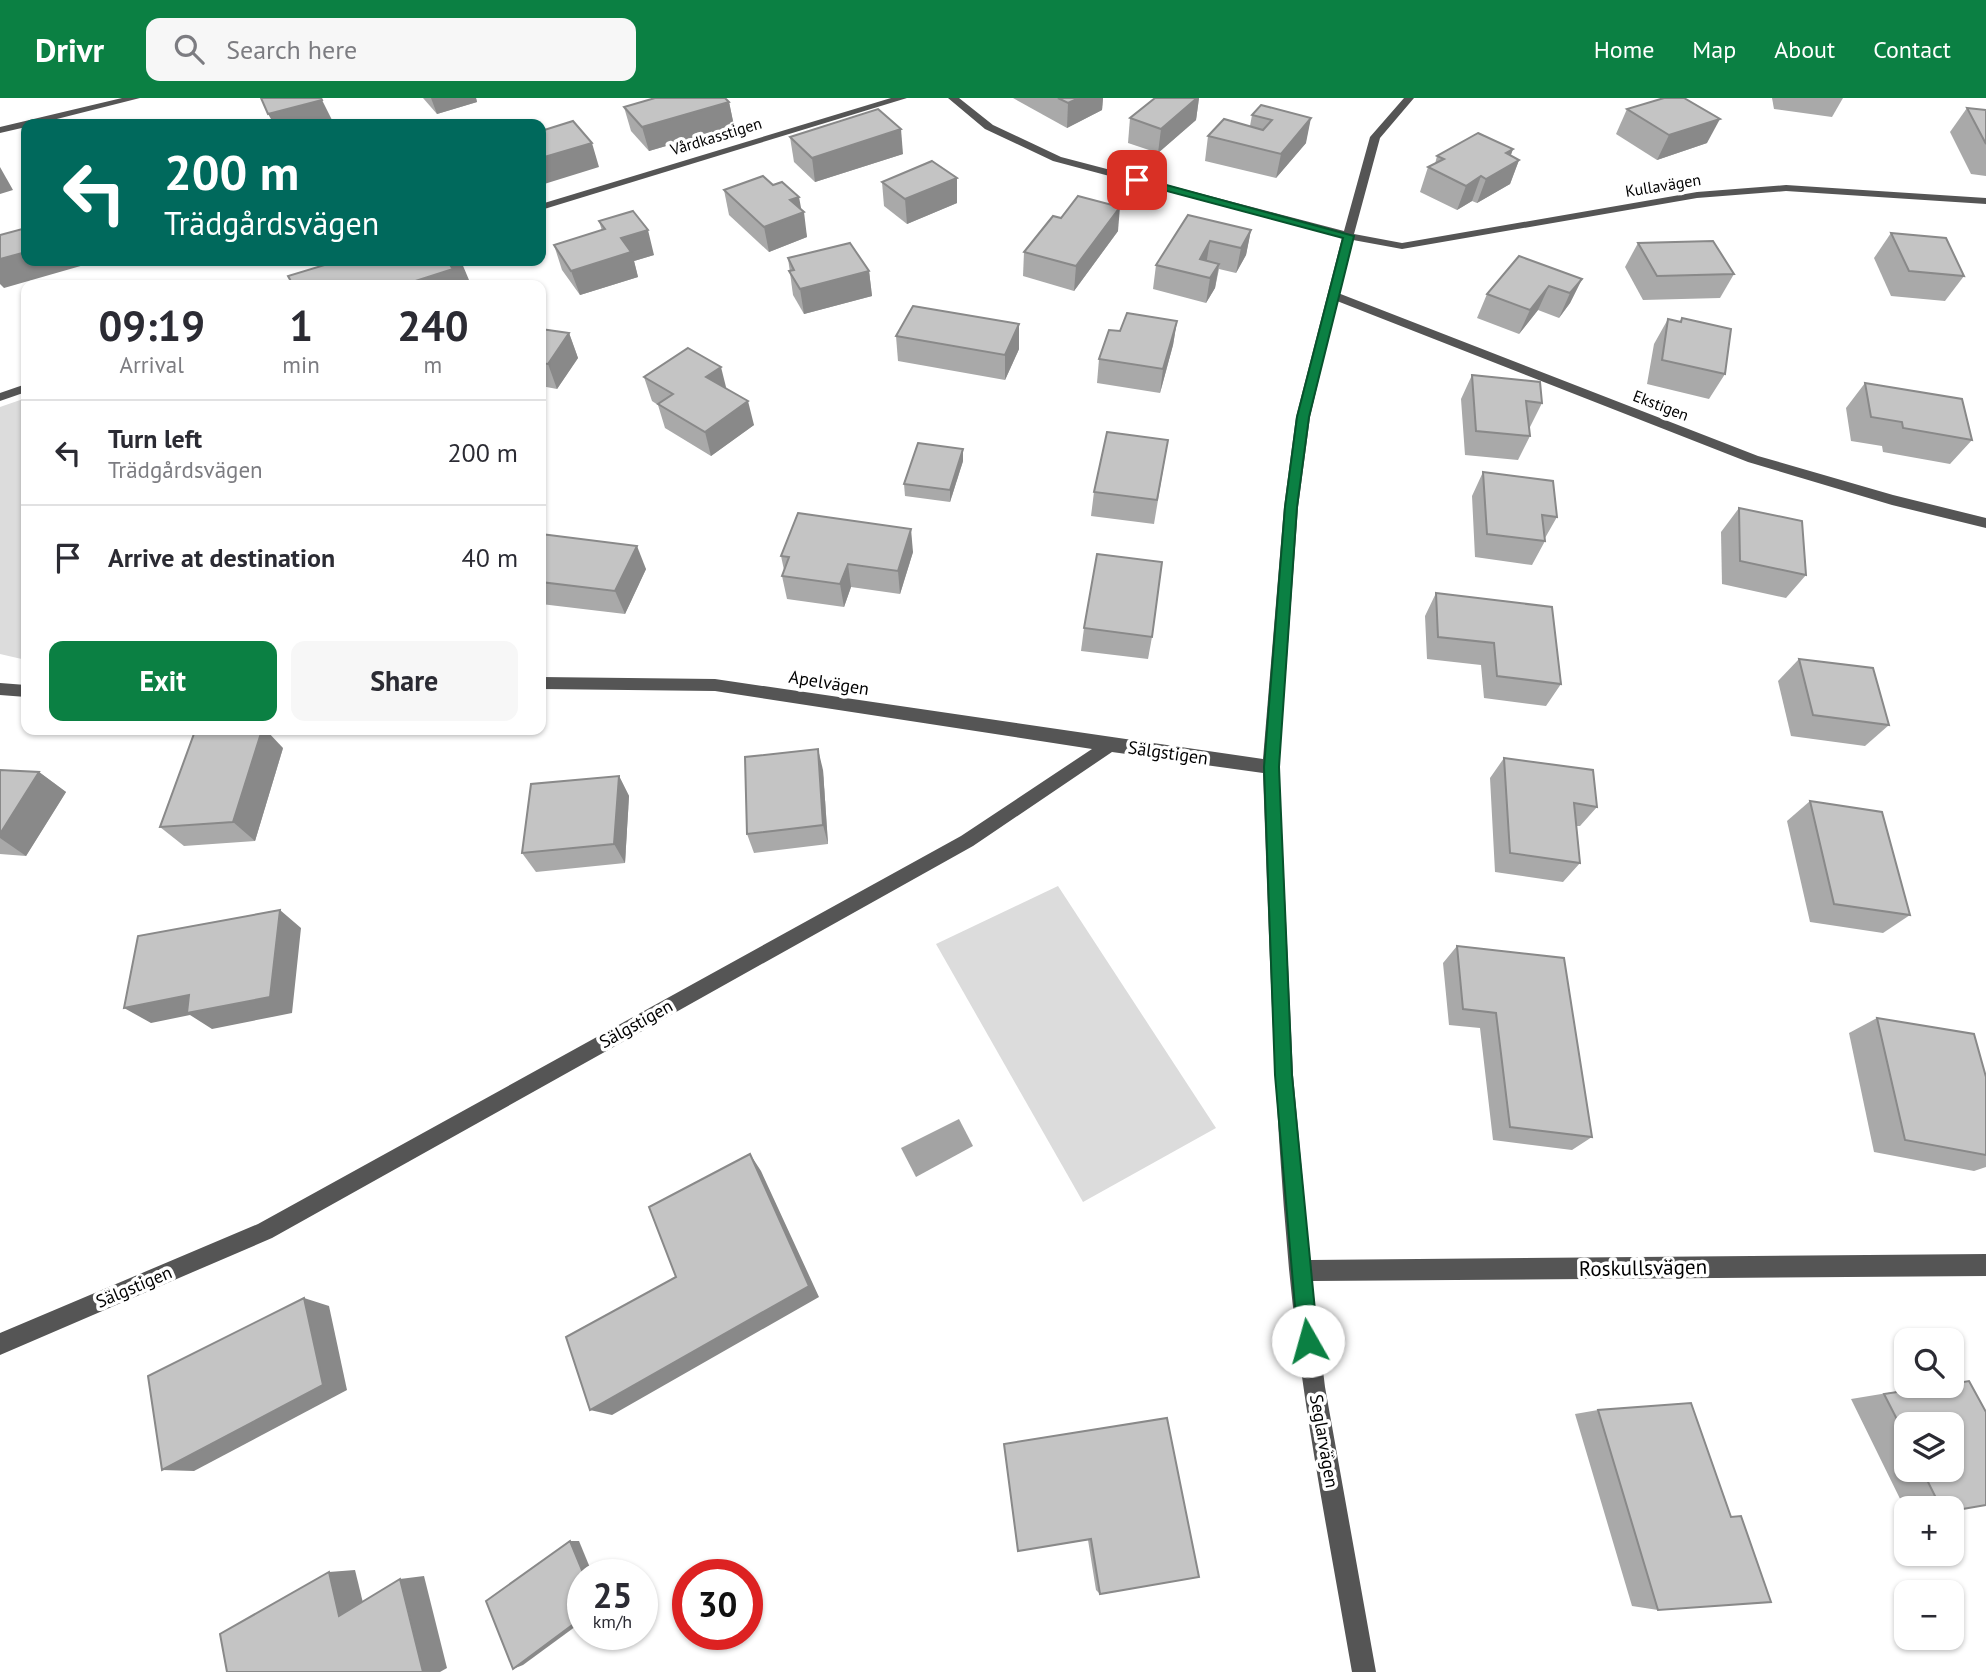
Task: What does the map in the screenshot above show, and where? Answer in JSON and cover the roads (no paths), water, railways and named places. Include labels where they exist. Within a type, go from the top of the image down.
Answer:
[{"type":"street","points":[[46,119],[135,98]]},
{"type":"street","name":"Vårdkasstigen","points":[[546,205],[902,98]]},
{"type":"street","name":"Kullavägen","points":[[953,98],[989,127],[1057,159],[1349,236],[1402,246],[1697,194],[1786,188],[1986,201]]},
{"type":"street","name":"Seglarvägen","points":[[1364,1672],[1314,1387],[1300,1271],[1283,1075],[1271,767],[1291,507],[1303,417],[1332,295],[1375,137],[1409,98]]},
{"type":"street","points":[[0,130],[21,125]]},
{"type":"street","name":"Ekstigen","points":[[1332,295],[1753,459],[1892,500],[1986,523]]},
{"type":"street","points":[[0,397],[21,390]]},
{"type":"street","name":"Apelvägen","points":[[546,683],[715,685],[1110,745]]},
{"type":"street","points":[[0,689],[21,691]]},
{"type":"street","name":"Sälgstigen","points":[[0,1345],[265,1231],[967,841],[1110,745],[1271,767]]},
{"type":"street","name":"Roskullsvägen","points":[[1300,1271],[1986,1265]]}]
